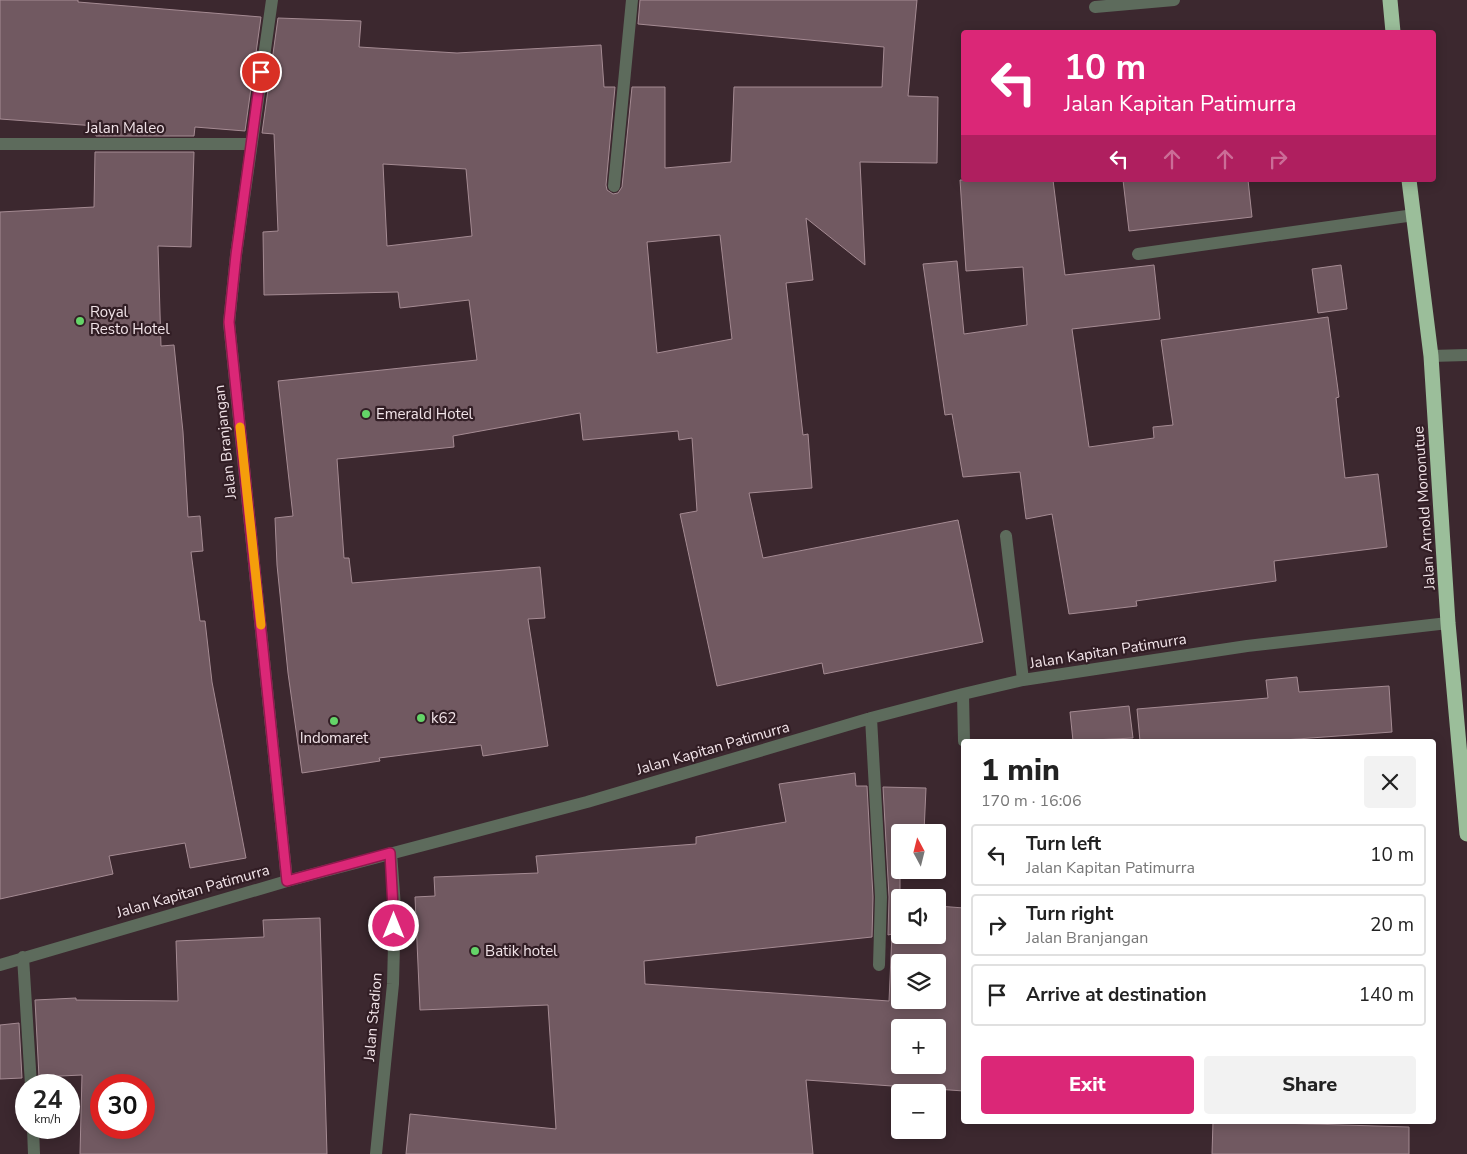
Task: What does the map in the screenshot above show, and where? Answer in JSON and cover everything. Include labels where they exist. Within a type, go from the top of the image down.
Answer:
[{"type":"highway","points":[[1390,0],[1393,30]]},
{"type":"highway","name":"Jalan Arnold Mononutue","points":[[1409,182],[1431,356],[1448,623],[1467,834]]},
{"type":"street","name":"Jalan Branjangan","points":[[272,0],[250,144],[229,322],[287,881]]},
{"type":"street","points":[[614,186],[632,0]]},
{"type":"street","points":[[1095,6],[1174,0]]},
{"type":"street","name":"Jalan Maleo","points":[[0,144],[250,144]]},
{"type":"street","points":[[1138,254],[1414,215]]},
{"type":"street","points":[[1431,356],[1467,355]]},
{"type":"street","points":[[1006,536],[1023,680]]},
{"type":"street","name":"Jalan Kapitan Patimurra","points":[[0,965],[287,881],[588,802],[871,718],[963,694],[1023,680],[1247,646],[1448,623]]},
{"type":"street","points":[[963,694],[964,739]]},
{"type":"street","points":[[871,718],[881,897],[879,965]]},
{"type":"street","name":"Jalan Stadion","points":[[376,1154],[393,984],[395,907],[390,853]]},
{"type":"street","points":[[24,957],[29,1074]]},
{"type":"street","points":[[33,1139],[34,1154]]},
{"type":"building","points":[[0,0],[78,0],[78,2],[261,17],[245,131],[195,127],[194,136],[96,136],[96,126],[0,119]]},
{"type":"building","points":[[640,0],[917,0],[908,96],[938,97],[937,163],[860,162],[865,265],[806,218],[813,280],[786,283],[803,435],[808,434],[812,488],[749,493],[763,558],[958,520],[983,642],[824,674],[822,663],[717,686],[680,514],[697,511],[692,438],[679,440],[678,431],[583,440],[580,413],[453,436],[454,447],[337,459],[344,558],[349,558],[352,583],[540,567],[545,618],[528,619],[548,746],[483,756],[481,745],[379,758],[380,761],[302,773],[288,673],[277,565],[275,518],[293,516],[278,381],[477,360],[469,300],[400,308],[398,292],[264,295],[263,232],[278,231],[274,134],[262,133],[278,18],[361,21],[359,47],[457,53],[601,45],[604,87],[615,87],[606,185],[607,190],[613,194],[618,193],[622,187],[632,87],[665,87],[665,168],[731,162],[734,87],[882,87],[884,47],[638,24]],"holes":[[[383,164],[466,169],[472,236],[387,246]],[[720,235],[732,339],[657,353],[647,242]]]},
{"type":"building","points":[[95,152],[194,152],[191,247],[158,246],[161,346],[174,345],[183,432],[188,517],[200,516],[203,551],[191,552],[200,621],[205,621],[212,682],[246,858],[190,868],[185,843],[109,856],[113,874],[0,899],[0,212],[94,207]]},
{"type":"building","points":[[960,180],[961,182],[1053,182],[1065,275],[1154,265],[1160,319],[1072,329],[1089,447],[1154,438],[1153,427],[1173,425],[1161,340],[1328,317],[1339,397],[1336,398],[1345,478],[1378,474],[1387,547],[1274,561],[1276,581],[1136,601],[1137,606],[1069,614],[1052,514],[1026,519],[1020,472],[963,477],[952,414],[945,415],[923,264],[957,261],[964,334],[1027,325],[1023,267],[966,271]]},
{"type":"building","points":[[1123,182],[1248,182],[1252,217],[1129,231]]},
{"type":"building","points":[[1341,265],[1347,309],[1318,313],[1312,269]]},
{"type":"building","points":[[1297,677],[1299,692],[1389,686],[1392,732],[1297,739],[1140,739],[1137,709],[1268,698],[1266,680]]},
{"type":"building","points":[[1129,706],[1133,738],[1073,739],[1070,712]]},
{"type":"building","points":[[855,773],[856,786],[867,786],[873,897],[872,937],[644,961],[645,984],[889,1001],[891,956],[891,1009],[946,1009],[946,954],[891,954],[892,944],[946,944],[946,907],[961,908],[961,1091],[946,1090],[946,1084],[891,1084],[891,1086],[806,1080],[813,1154],[406,1154],[410,1114],[556,1129],[548,1005],[420,1010],[415,897],[435,896],[434,877],[538,873],[536,856],[696,844],[696,837],[786,822],[779,784]]},
{"type":"building","points":[[883,787],[926,788],[924,824],[891,824],[891,879],[900,879],[900,889],[891,889],[891,934],[888,935],[889,897]]},
{"type":"building","points":[[320,918],[327,1154],[80,1154],[82,1075],[39,1074],[35,1000],[76,998],[76,1000],[178,1001],[176,941],[264,937],[263,920]]},
{"type":"building","points":[[19,1023],[22,1074],[15,1074],[15,1078],[0,1079],[0,1025]]},
{"type":"building","points":[[1213,1124],[1311,1124],[1409,1127],[1409,1154],[1212,1154]]},
{"type":"slow traffic","points":[[240,427],[261,625]]},
{"type":"place","name":"Royal Resto Hotel","points":[[80,321]]},
{"type":"place","name":"Emerald Hotel","points":[[366,414]]},
{"type":"place","name":"k62","points":[[421,718]]},
{"type":"place","name":"Indomaret","points":[[334,721]]},
{"type":"place","name":"Batik hotel","points":[[475,951]]},
{"type":"route","points":[[261,72],[250,144],[229,322],[287,881],[390,853],[395,907],[394,926]]}]
